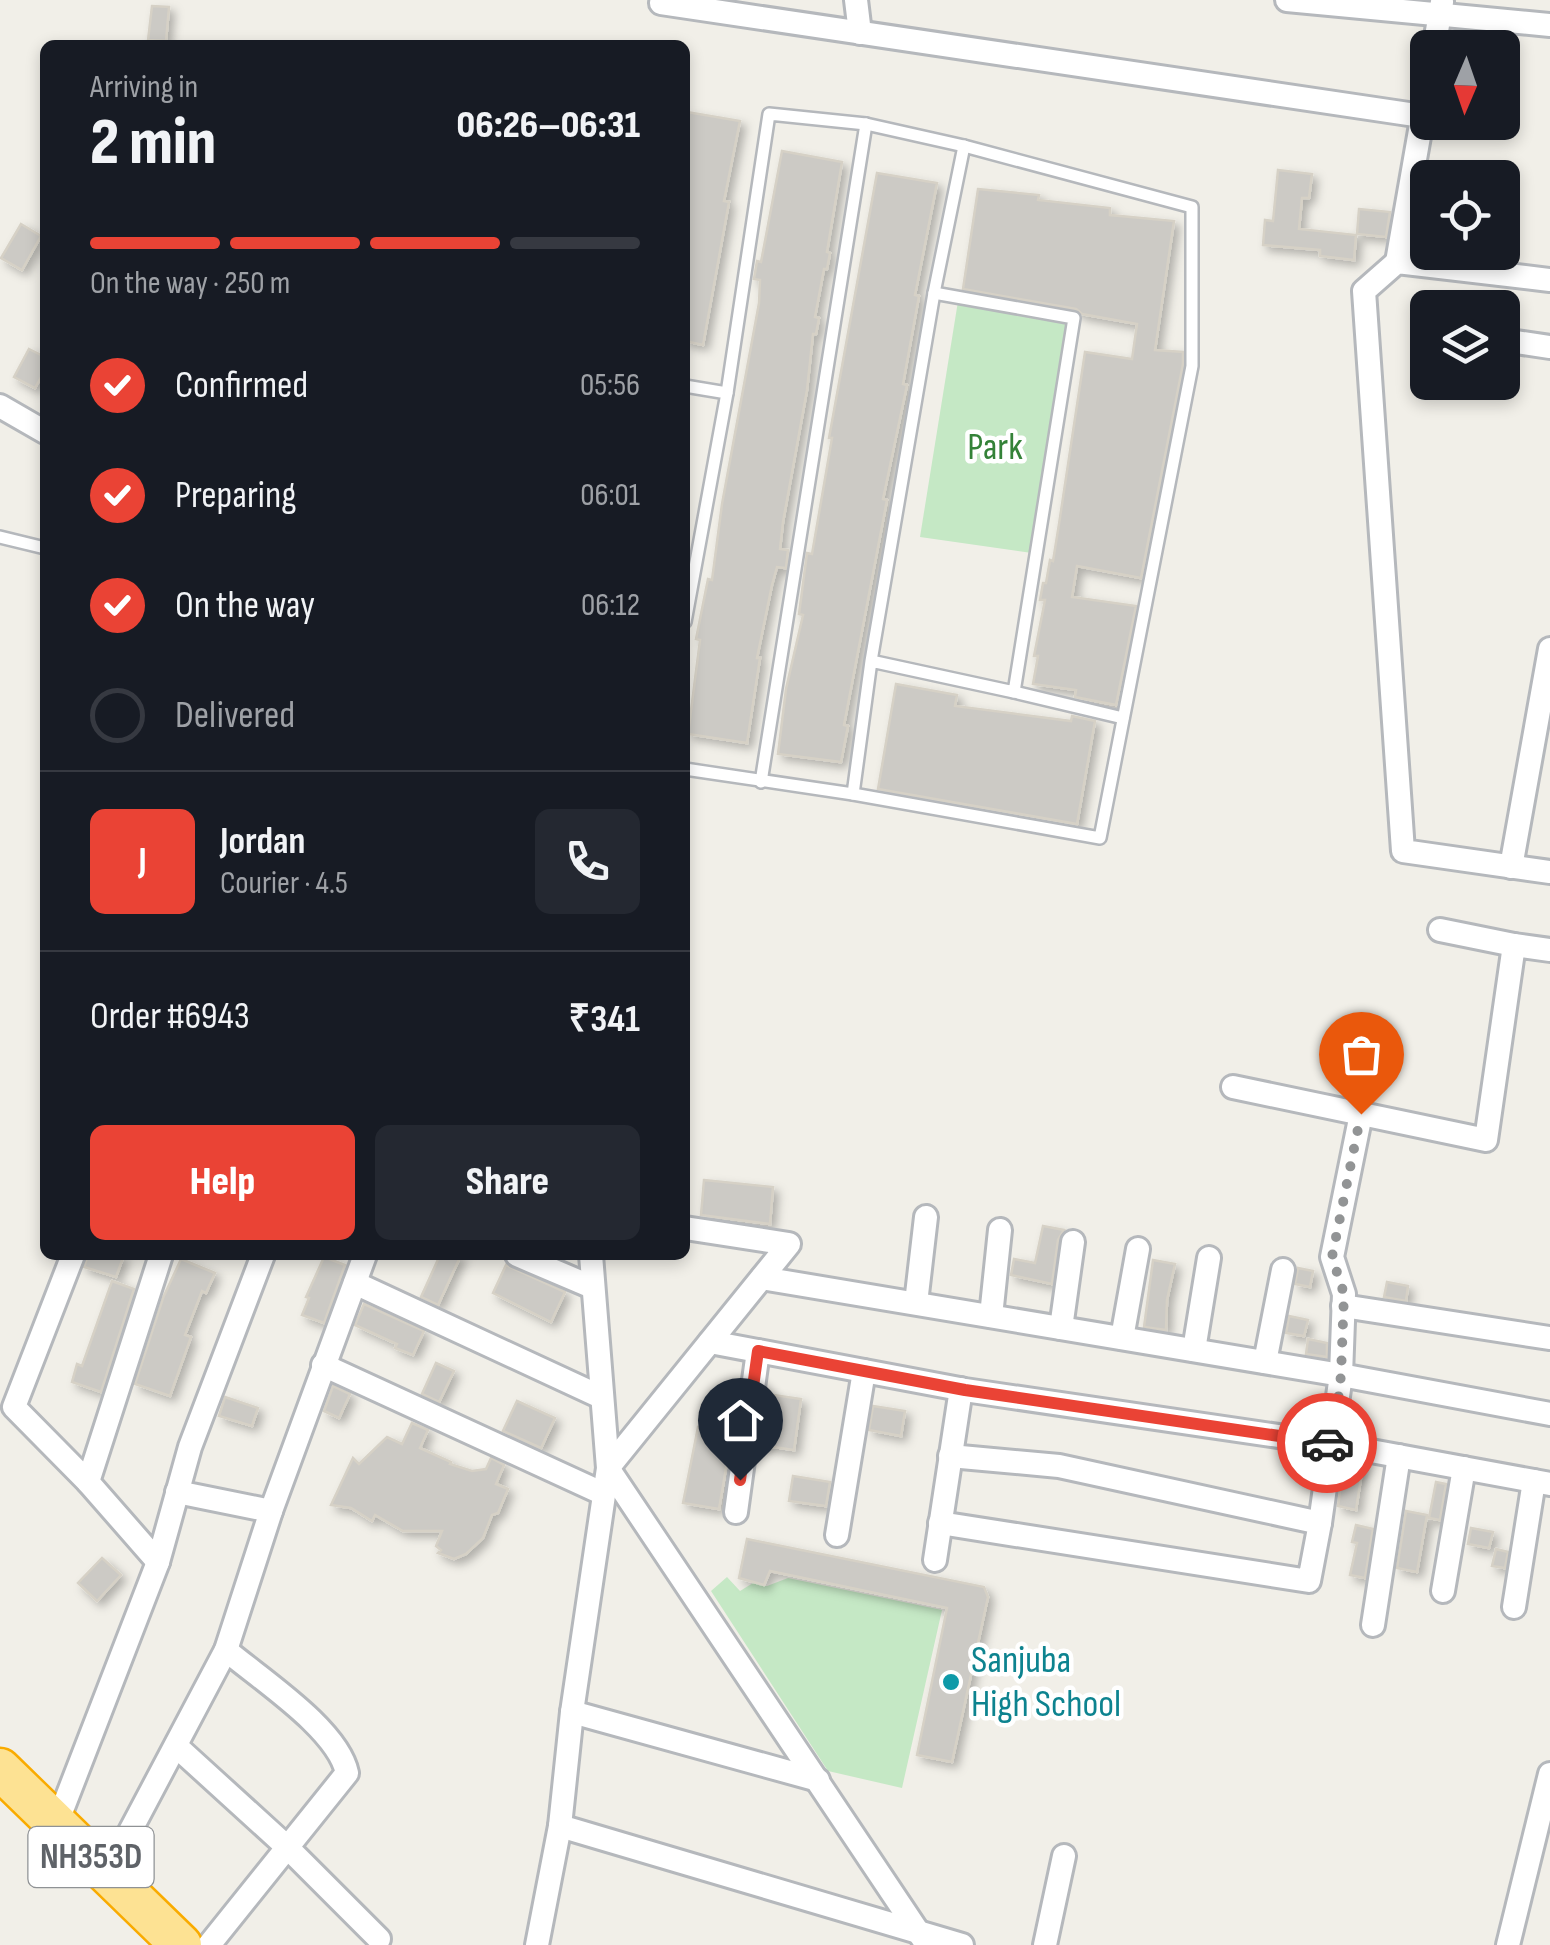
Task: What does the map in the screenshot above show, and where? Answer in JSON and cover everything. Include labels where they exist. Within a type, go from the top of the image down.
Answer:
[{"type":"highway","name":"NH353D","points":[[0,1769],[181,1945]]},
{"type":"highway","name":"NH353D","points":[[0,1806],[145,1945]]},
{"type":"street","points":[[856,0],[860,32]]},
{"type":"street","points":[[1287,0],[1441,7],[1550,25]]},
{"type":"street","points":[[661,3],[1410,114]]},
{"type":"street","points":[[1418,140],[1397,262],[1364,290],[1404,851],[1550,872]]},
{"type":"street","points":[[1397,262],[1550,280]]},
{"type":"street","points":[[1520,343],[1550,347]]},
{"type":"street","points":[[0,406],[40,429]]},
{"type":"street","points":[[1511,867],[1550,649]]},
{"type":"street","points":[[1440,930],[1550,950]]},
{"type":"street","points":[[1233,1087],[1486,1140],[1514,945]]},
{"type":"street","points":[[940,1523],[1310,1581],[1341,1375],[1344,1294],[1332,1257],[1361,1114]]},
{"type":"street","points":[[916,1304],[926,1217]]},
{"type":"street","points":[[608,1468],[789,1244],[690,1229]]},
{"type":"street","points":[[990,1316],[1000,1230]]},
{"type":"street","points":[[1061,1328],[1072,1242]]},
{"type":"street","points":[[1122,1338],[1138,1249]]},
{"type":"street","points":[[1194,1350],[1209,1258]]},
{"type":"street","points":[[71,1260],[14,1407],[88,1482],[158,1562]]},
{"type":"street","points":[[88,1482],[159,1260]]},
{"type":"street","points":[[57,1823],[158,1562],[190,1448],[261,1260]]},
{"type":"street","points":[[108,1873],[226,1650],[271,1511],[363,1260]]},
{"type":"street","points":[[529,1260],[592,1287]]},
{"type":"street","points":[[537,1945],[560,1826],[572,1712],[608,1468],[591,1260]]},
{"type":"street","points":[[1265,1362],[1283,1270]]},
{"type":"street","points":[[762,1278],[1550,1414]]},
{"type":"street","points":[[355,1283],[600,1397]]},
{"type":"street","points":[[1343,1306],[1549,1338]]},
{"type":"street","points":[[710,1342],[961,1389],[1333,1444],[1542,1483],[1514,1607]]},
{"type":"street","points":[[736,1512],[758,1351]]},
{"type":"street","points":[[323,1364],[604,1494]]},
{"type":"street","points":[[837,1535],[864,1371]]},
{"type":"street","points":[[934,1560],[961,1389]]},
{"type":"street","points":[[950,1456],[1059,1466],[1320,1523]]},
{"type":"street","points":[[1374,1624],[1399,1456]]},
{"type":"street","points":[[608,1468],[923,1939]]},
{"type":"street","points":[[1442,1591],[1464,1468]]},
{"type":"street","points":[[177,1492],[271,1511]]},
{"type":"street","points":[[209,1945],[347,1772],[344,1760],[298,1706],[226,1650]]},
{"type":"street","points":[[572,1712],[818,1780]]},
{"type":"street","points":[[176,1746],[286,1846],[378,1938]]},
{"type":"street","points":[[1508,1945],[1550,1774]]},
{"type":"street","points":[[560,1826],[923,1939],[962,1945]]},
{"type":"street","points":[[1045,1945],[1064,1856]]},
{"type":"lane","points":[[690,595],[727,393],[769,114],[866,124],[1192,207],[1192,366],[1100,838],[854,794],[690,770]]},
{"type":"lane","points":[[761,782],[866,124]]},
{"type":"lane","points":[[854,794],[870,660],[934,293],[964,146]]},
{"type":"lane","points":[[934,293],[1074,318],[1014,692]]},
{"type":"lane","points":[[690,387],[727,393]]},
{"type":"lane","points":[[0,537],[40,547]]},
{"type":"lane","points":[[870,660],[1124,718]]},
{"type":"green space","name":"Park","points":[[959,295],[1074,318],[1039,554],[920,537]]},
{"type":"green space","points":[[727,1577],[740,1591],[753,1583],[767,1586],[788,1578],[942,1610],[902,1788],[828,1771],[711,1591]]},
{"type":"building","points":[[152,6],[169,7],[166,40],[148,40]]},
{"type":"building","points":[[690,113],[740,121],[703,345],[690,342]]},
{"type":"building","points":[[782,151],[842,162],[783,522],[780,549],[788,550],[786,568],[777,567],[772,585],[757,658],[747,743],[690,734],[690,718],[700,640],[696,639],[708,579],[712,580],[759,303],[760,280],[754,279],[757,261],[761,262]]},
{"type":"building","points":[[1278,170],[1312,174],[1309,198],[1302,198],[1299,229],[1356,235],[1354,260],[1320,256],[1320,250],[1263,245],[1265,220],[1273,221]]},
{"type":"building","points":[[877,173],[937,183],[915,295],[919,296],[903,384],[907,385],[883,499],[887,500],[844,725],[848,726],[841,762],[778,754],[786,689],[803,615],[799,614],[807,553],[812,554]]},
{"type":"building","points":[[978,189],[1110,208],[1110,215],[1174,221],[1155,350],[1183,352],[1183,364],[1141,578],[1077,566],[1072,597],[1136,606],[1116,705],[1075,697],[1076,690],[1033,684],[1038,656],[1034,656],[1045,600],[1040,600],[1050,560],[1053,561],[1085,352],[1132,359],[1137,324],[963,289]]},
{"type":"building","points":[[1359,209],[1390,212],[1386,237],[1357,234]]},
{"type":"building","points":[[21,224],[40,235],[22,270],[1,258]]},
{"type":"building","points":[[29,349],[40,354],[40,379],[35,388],[14,377]]},
{"type":"building","points":[[896,684],[957,695],[955,706],[1095,721],[1077,824],[878,789]]},
{"type":"building","points":[[704,1180],[773,1187],[770,1224],[701,1215]]},
{"type":"building","points":[[1043,1226],[1064,1230],[1058,1240],[1052,1284],[1011,1275],[1014,1259],[1035,1263]]},
{"type":"building","points":[[86,1260],[122,1260],[116,1277],[84,1267]]},
{"type":"building","points":[[181,1260],[215,1273],[206,1293],[202,1291],[185,1335],[191,1337],[170,1396],[135,1384],[163,1298]]},
{"type":"building","points":[[323,1260],[345,1265],[324,1323],[302,1315],[309,1298],[306,1297]]},
{"type":"building","points":[[438,1260],[459,1260],[438,1305],[421,1297]]},
{"type":"building","points":[[1153,1260],[1175,1264],[1167,1300],[1166,1330],[1144,1327]]},
{"type":"building","points":[[506,1265],[565,1292],[551,1322],[493,1293]]},
{"type":"building","points":[[1298,1268],[1313,1271],[1310,1287],[1295,1284]]},
{"type":"building","points":[[112,1281],[134,1289],[101,1392],[72,1382],[77,1364],[82,1366]]},
{"type":"building","points":[[1387,1282],[1408,1286],[1406,1301],[1384,1297]]},
{"type":"building","points":[[364,1304],[424,1331],[413,1355],[355,1325]]},
{"type":"building","points":[[1289,1316],[1308,1320],[1304,1336],[1286,1333]]},
{"type":"building","points":[[1308,1339],[1327,1343],[1327,1357],[1306,1354]]},
{"type":"building","points":[[436,1363],[454,1371],[439,1402],[422,1394]]},
{"type":"building","points":[[333,1386],[350,1394],[339,1418],[324,1411]]},
{"type":"building","points":[[767,1394],[801,1399],[794,1450],[760,1445]]},
{"type":"building","points":[[225,1397],[258,1408],[252,1426],[219,1416]]},
{"type":"building","points":[[517,1401],[555,1418],[541,1448],[503,1431]]},
{"type":"building","points":[[873,1406],[905,1411],[901,1436],[869,1430]]},
{"type":"building","points":[[412,1423],[428,1430],[420,1448],[450,1464],[472,1471],[486,1469],[491,1458],[504,1465],[496,1484],[508,1489],[498,1513],[492,1515],[483,1538],[454,1559],[438,1553],[441,1550],[436,1546],[442,1531],[403,1531],[375,1515],[372,1521],[351,1508],[331,1505],[353,1458],[359,1464],[387,1437],[402,1444]]},
{"type":"building","points":[[698,1427],[732,1433],[719,1509],[683,1503]]},
{"type":"building","points":[[1344,1461],[1363,1465],[1356,1510],[1338,1506]]},
{"type":"building","points":[[793,1476],[830,1482],[826,1506],[789,1501]]},
{"type":"building","points":[[1436,1482],[1446,1484],[1440,1520],[1429,1518]]},
{"type":"building","points":[[1406,1511],[1427,1515],[1417,1572],[1397,1568]]},
{"type":"building","points":[[1356,1525],[1373,1529],[1365,1578],[1350,1575],[1357,1543],[1352,1542]]},
{"type":"building","points":[[1471,1528],[1493,1532],[1489,1548],[1468,1544]]},
{"type":"building","name":"Sanjuba High School","points":[[747,1539],[984,1587],[988,1597],[952,1762],[917,1755],[947,1608],[770,1571],[764,1585],[739,1578]]},
{"type":"building","points":[[1496,1549],[1508,1552],[1505,1568],[1492,1566]]},
{"type":"building","points":[[102,1558],[121,1575],[97,1601],[78,1583]]},
{"type":"way so far","points":[[1327,1443],[1333,1444],[1341,1375],[1344,1294],[1332,1257],[1361,1114]]},
{"type":"place","name":"Sanjuba High School","points":[[951,1682]]},
{"type":"route","points":[[740,1480],[758,1351],[965,1390],[1327,1443]]}]
